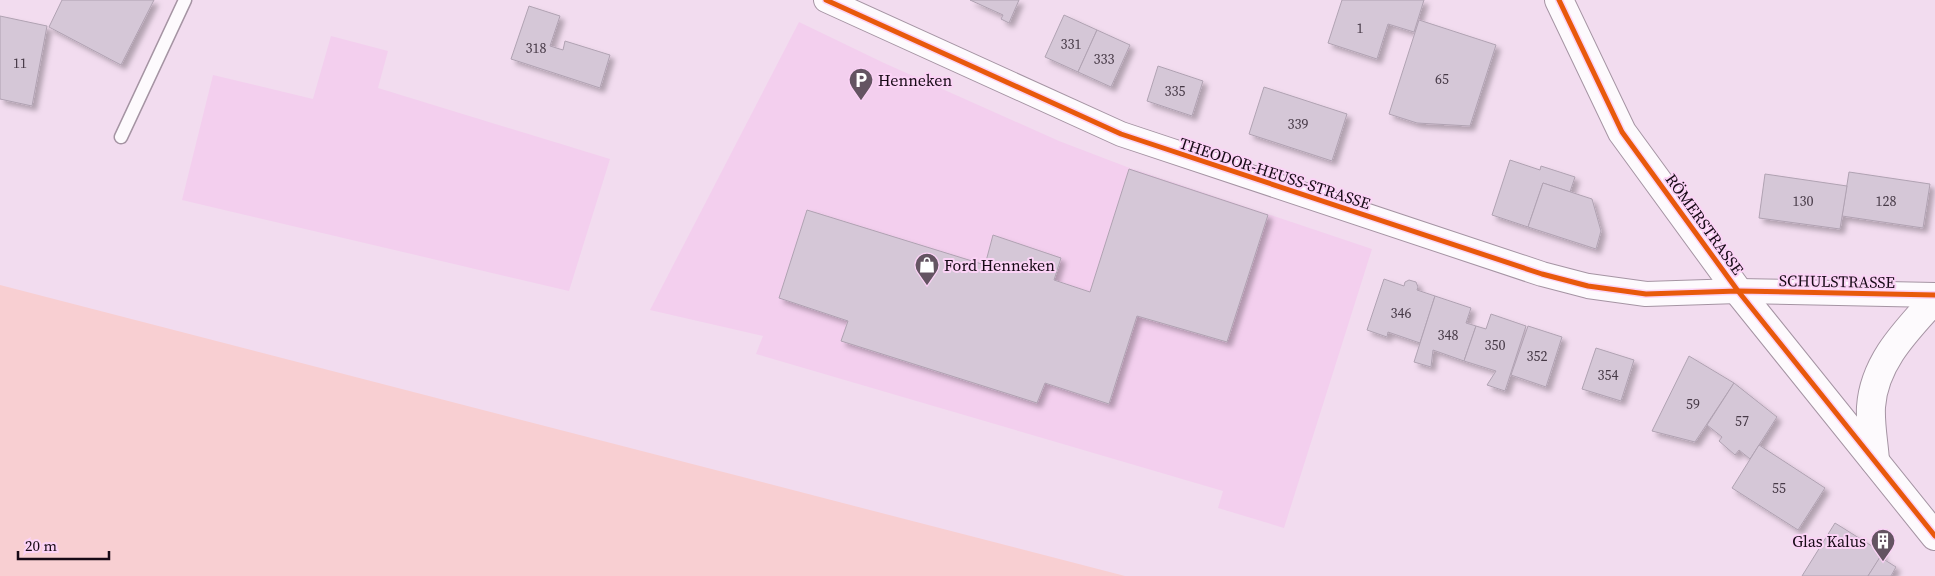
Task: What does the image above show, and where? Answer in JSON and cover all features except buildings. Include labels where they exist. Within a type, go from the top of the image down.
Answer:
[{"type":"street","name":"THEODOR-HEUSS-STRASSE","points":[[826,0],[1121,134],[1542,274],[1588,286],[1646,294],[1738,291]]},
{"type":"street","name":"RÖMERSTRASSE","points":[[1561,0],[1622,132],[1738,291],[1935,536]]},
{"type":"street","name":"SCHULSTRASSE","points":[[1738,291],[1935,297]]},
{"type":"street","points":[[1875,462],[1871,407],[1878,376],[1889,353],[1935,297]]},
{"type":"lane","points":[[122,137],[184,0]]},
{"type":"shaded area","points":[[799,22],[884,63],[1059,141],[1127,167],[1372,249],[1284,528],[1218,508],[1223,491],[756,354],[763,336],[650,310]]},
{"type":"shaded area","points":[[331,36],[388,51],[378,88],[610,159],[569,291],[182,200],[213,75],[313,99]]},
{"type":"shaded area","points":[[0,285],[1125,576],[0,576]]},
{"type":"cycle path","points":[[826,0],[1121,134],[1542,274],[1588,286],[1646,294],[1738,291],[1935,295]]},
{"type":"cycle path","points":[[1559,0],[1622,132],[1738,291],[1935,536]]},
{"type":"place","name":"Henneken","points":[[861,101]]},
{"type":"place","name":"Ford Henneken","points":[[927,286]]},
{"type":"place","name":"Glas Kalus","points":[[1883,562]]}]
